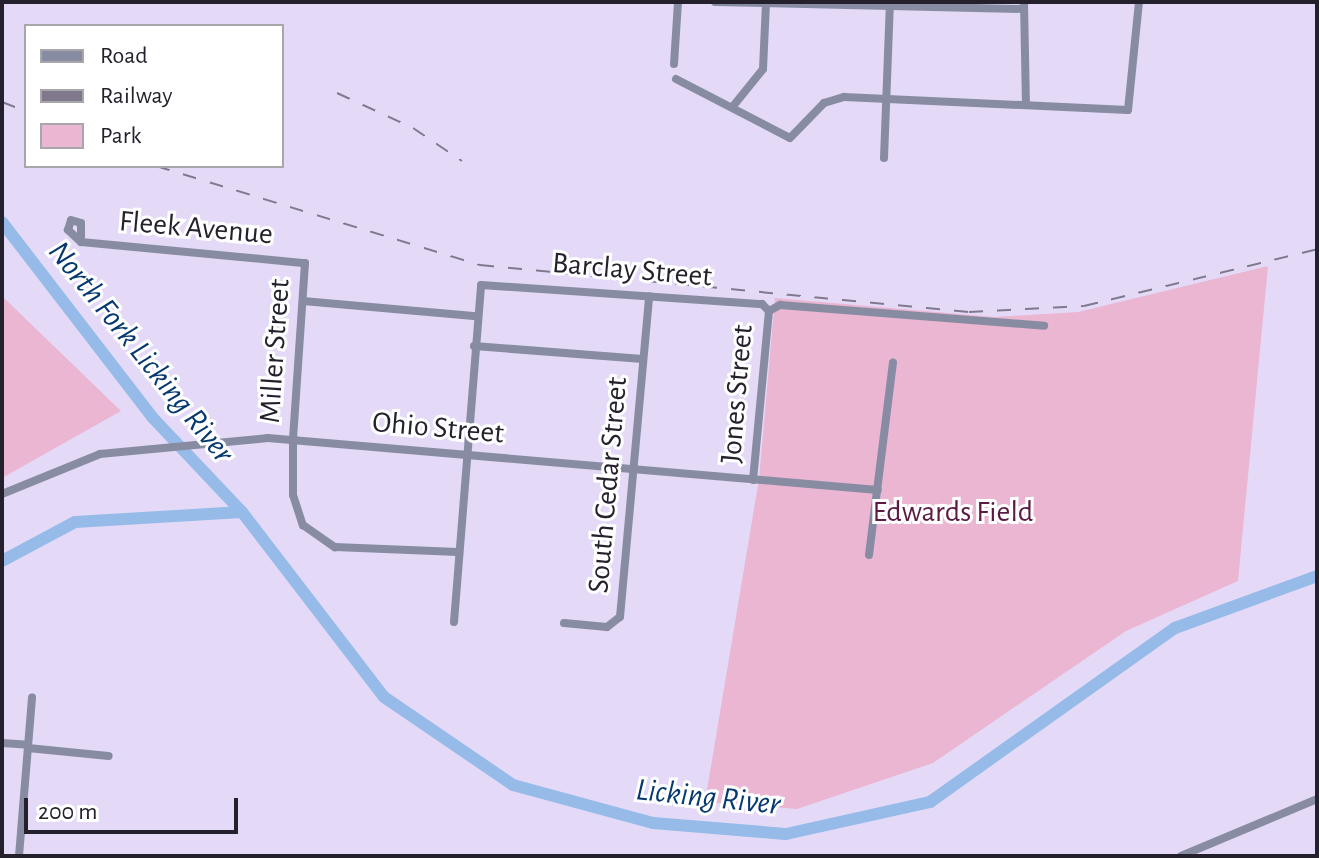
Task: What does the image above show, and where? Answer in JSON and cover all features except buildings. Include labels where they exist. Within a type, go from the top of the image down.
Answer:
[{"type":"street","points":[[674,64],[678,2]]},
{"type":"street","points":[[715,2],[1024,5],[1026,103]]},
{"type":"street","points":[[676,79],[734,105],[794,138],[830,100],[886,98],[1128,110],[1139,2]]},
{"type":"street","points":[[884,158],[890,3]]},
{"type":"street","points":[[734,105],[763,69],[766,4]]},
{"type":"street","name":"Fleek Avenue","points":[[81,242],[305,263]]},
{"type":"street","name":"Miller Street","points":[[305,263],[293,439],[293,495],[310,535],[335,547],[458,552]]},
{"type":"street","name":"Barclay Street","points":[[476,316],[479,289],[489,282],[762,304],[769,311],[780,305],[1044,326]]},
{"type":"street","name":"South Cedar Street","points":[[564,623],[607,627],[620,617],[649,296]]},
{"type":"street","points":[[303,301],[476,316],[454,622]]},
{"type":"street","name":"Jones Street","points":[[753,480],[769,311]]},
{"type":"street","points":[[474,346],[643,359]]},
{"type":"street","points":[[869,555],[893,362]]},
{"type":"street","name":"Ohio Street","points":[[2,494],[67,463],[142,448],[293,439],[878,490]]},
{"type":"street","points":[[19,856],[32,698]]},
{"type":"street","points":[[2,743],[109,756]]},
{"type":"street","points":[[1181,856],[1229,833],[1317,799]]},
{"type":"green space","name":"Edwards Field","points":[[1268,266],[1238,581],[1126,631],[933,763],[797,809],[705,802],[759,479],[775,298],[994,317],[1078,312]]},
{"type":"green space","points":[[2,296],[121,411],[2,478]]},
{"type":"waterway","name":"Licking River","points":[[2,222],[153,418],[242,512],[384,697],[513,785],[653,823],[786,834],[930,802],[1175,628],[1317,576]]},
{"type":"waterway","points":[[2,561],[75,522],[242,512]]},
{"type":"railway","points":[[337,93],[413,128],[462,161]]},
{"type":"railway","points":[[2,102],[24,110]]},
{"type":"railway","points":[[163,168],[480,265],[969,312],[1084,306],[1317,249]]},
{"type":"water label","name":"North Fork Licking River","points":[[141,352]]}]
